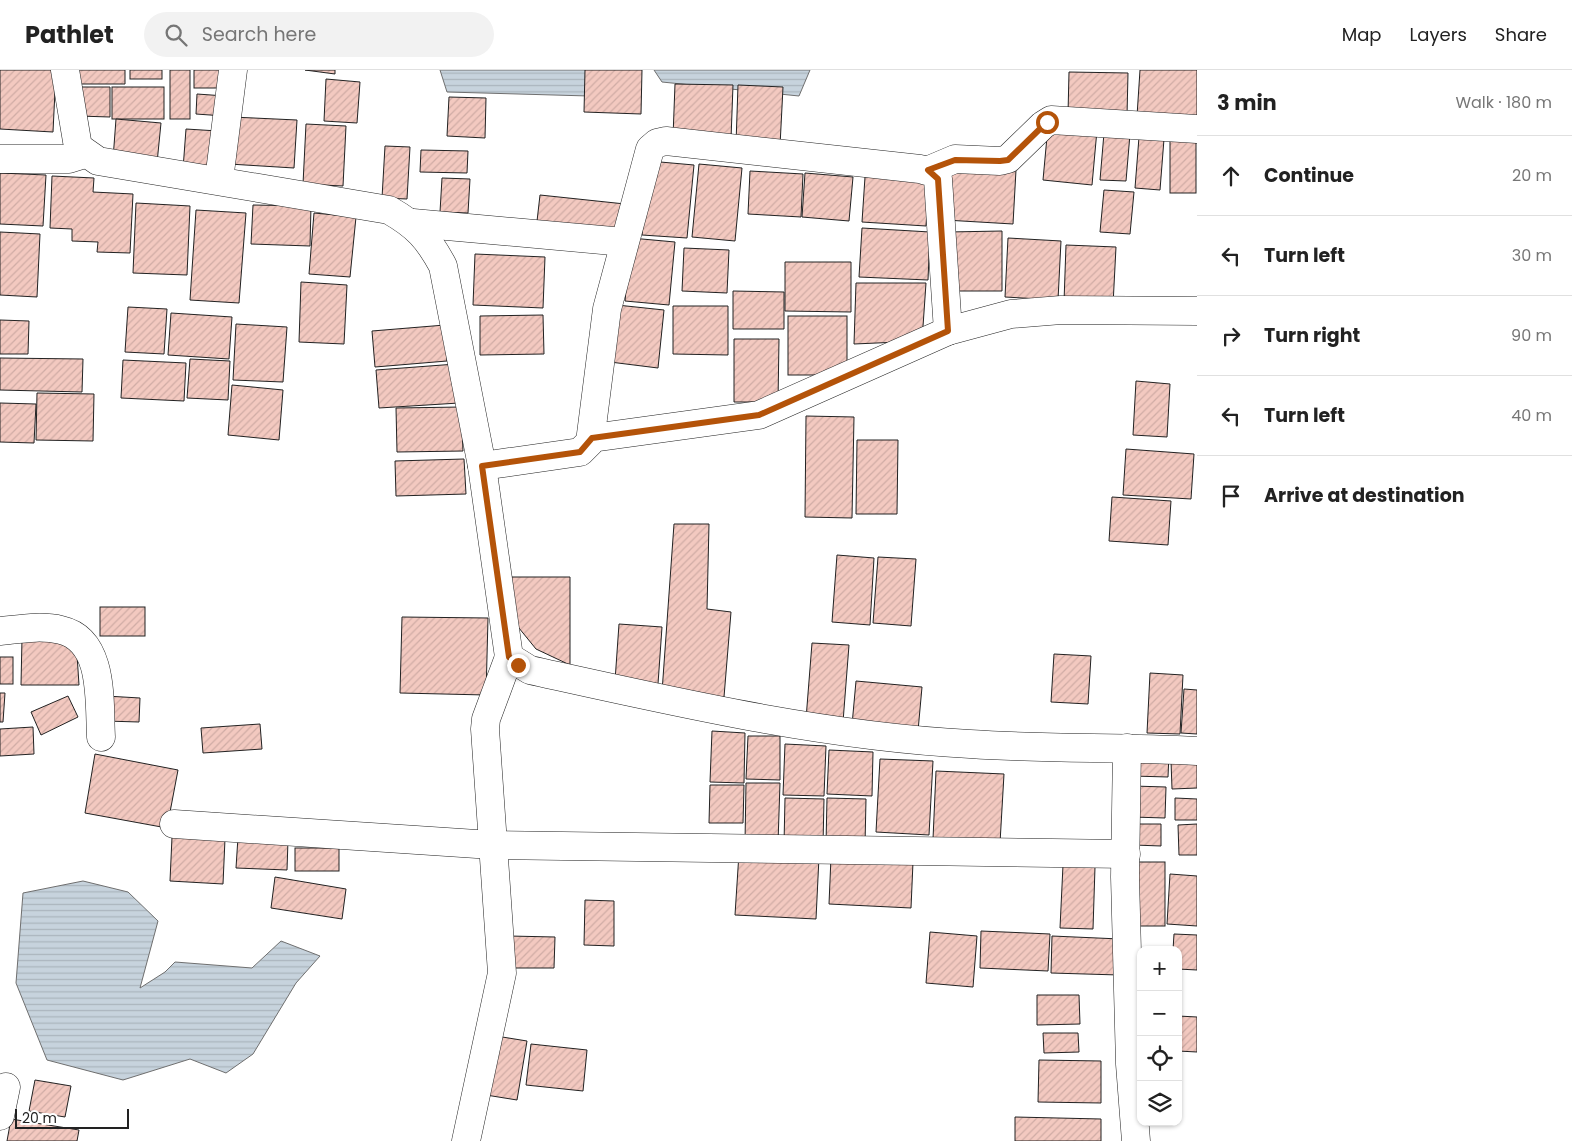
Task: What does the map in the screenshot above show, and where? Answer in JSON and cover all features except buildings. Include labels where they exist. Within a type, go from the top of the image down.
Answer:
[{"type":"street","points":[[65,70],[78,147],[84,154],[98,161],[220,180],[389,210],[413,223],[430,242],[443,266],[482,466],[509,657],[486,719],[485,729],[501,983],[466,1141]]},
{"type":"street","points":[[220,180],[233,70]]},
{"type":"street","points":[[482,466],[580,452],[592,438],[608,309],[624,242],[650,149],[657,142],[666,141],[928,170],[955,160],[1008,160],[1043,125],[1051,120],[1197,129]]},
{"type":"street","points":[[0,160],[69,160],[84,154]]},
{"type":"street","points":[[928,170],[938,179],[948,331]]},
{"type":"street","points":[[413,223],[624,242]]},
{"type":"street","points":[[592,438],[759,415],[948,331],[1011,314],[1061,310],[1197,311]]},
{"type":"street","points":[[0,632],[37,628],[64,630],[75,637],[92,654],[96,665],[101,737]]},
{"type":"street","points":[[509,657],[530,670],[728,714],[821,728],[969,744],[1197,751]]},
{"type":"street","points":[[1128,748],[1126,854],[1130,1064],[1135,1140]]},
{"type":"street","points":[[174,824],[492,845],[1126,854]]},
{"type":"street","points":[[0,1116],[6,1087]]},
{"type":"shaded area","points":[[440,70],[591,70],[589,96],[447,92]]},
{"type":"shaded area","points":[[654,70],[810,70],[799,96],[662,82]]},
{"type":"shaded area","points":[[83,881],[128,892],[158,921],[140,988],[165,972],[175,962],[252,968],[281,941],[320,956],[296,983],[253,1054],[226,1073],[190,1059],[123,1080],[47,1060],[16,983],[23,893]]},
{"type":"route","points":[[518,665],[509,657],[482,466],[580,452],[587,447],[592,438],[759,415],[948,331],[938,179],[934,173],[928,170],[955,160],[1008,160],[1047,122]]}]
